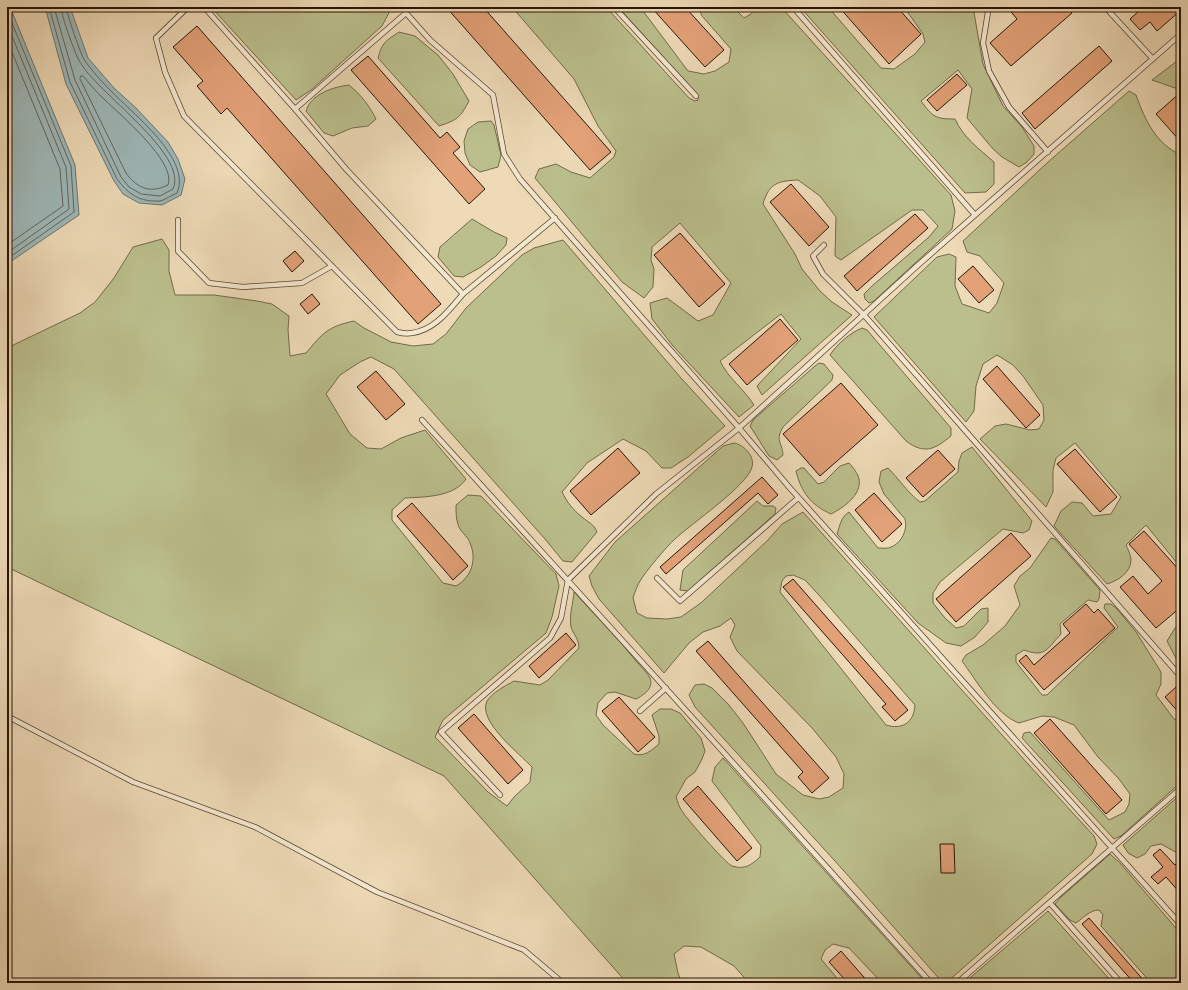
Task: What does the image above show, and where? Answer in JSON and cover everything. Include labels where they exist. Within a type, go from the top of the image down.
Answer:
[{"type":"lane","points":[[188,7],[156,38],[165,72],[184,116],[396,332],[411,334],[438,323],[463,294],[555,218]]},
{"type":"lane","points":[[204,7],[346,169],[463,294]]},
{"type":"lane","points":[[406,7],[406,14],[430,40],[493,95],[504,154],[520,178],[739,428],[798,498],[1181,925]]},
{"type":"lane","points":[[614,7],[696,96]]},
{"type":"lane","points":[[792,7],[975,215]]},
{"type":"lane","points":[[983,7],[988,12],[983,43],[989,71],[1009,107],[1048,152]]},
{"type":"lane","points":[[1106,7],[1153,59]]},
{"type":"lane","points":[[295,110],[406,14]]},
{"type":"lane","points":[[500,795],[441,732],[550,638],[561,618],[568,580],[656,494],[739,428],[975,215],[1181,34]]},
{"type":"lane","points":[[178,220],[178,251],[209,283],[243,287],[302,283],[332,266]]},
{"type":"lane","points":[[824,245],[814,256],[823,274],[864,314],[1181,677]]},
{"type":"lane","points":[[422,420],[932,983]]},
{"type":"lane","points":[[657,578],[680,602],[798,498]]},
{"type":"lane","points":[[640,711],[666,688]]},
{"type":"lane","points":[[7,716],[133,782],[255,827],[377,892],[524,950],[563,983]]},
{"type":"lane","points":[[957,983],[1181,788]]},
{"type":"lane","points":[[1050,903],[1121,983]]},
{"type":"green space","points":[[211,7],[392,7],[382,26],[311,90],[296,100]]},
{"type":"green space","points":[[512,7],[606,7],[689,98],[695,101],[698,100],[698,95],[618,7],[640,7],[688,71],[704,74],[715,71],[729,62],[731,49],[702,16],[698,7],[733,7],[744,18],[751,14],[757,7],[781,7],[951,195],[955,211],[952,229],[874,301],[869,303],[865,299],[864,294],[929,237],[938,226],[923,210],[912,210],[841,260],[835,256],[836,217],[820,196],[798,180],[780,182],[771,187],[763,204],[795,254],[802,269],[820,291],[832,302],[852,315],[762,395],[757,386],[801,339],[781,314],[720,361],[727,373],[754,405],[739,417],[673,346],[652,319],[650,303],[667,298],[698,321],[713,315],[731,283],[680,223],[652,247],[651,260],[654,269],[653,287],[644,298],[622,282],[535,178],[539,169],[556,164],[571,172],[590,178],[614,157],[616,151],[598,126],[574,79]]},
{"type":"green space","points":[[800,7],[828,7],[881,68],[894,69],[915,54],[925,42],[923,34],[904,7],[973,7],[983,64],[1003,106],[1022,127],[1034,146],[1034,154],[1027,162],[1019,167],[1002,157],[993,149],[967,118],[972,89],[958,70],[921,101],[935,116],[939,118],[955,119],[967,137],[994,162],[994,184],[986,192],[965,193]]},
{"type":"green space","points":[[399,32],[415,36],[438,55],[453,74],[469,101],[460,115],[454,120],[439,126],[378,58],[381,48],[385,42]]},
{"type":"green space","points":[[1181,58],[1181,88],[1178,89],[1152,80]]},
{"type":"green space","points":[[349,85],[364,100],[376,119],[368,126],[352,128],[333,136],[324,133],[306,111],[309,105],[323,92]]},
{"type":"green space","points":[[1129,91],[1136,95],[1143,113],[1158,138],[1172,150],[1181,155],[1181,568],[1146,525],[1126,545],[1131,558],[1129,569],[1119,579],[1107,584],[1054,526],[1061,511],[1072,502],[1082,503],[1093,516],[1111,514],[1121,497],[1075,443],[1056,458],[1053,470],[1053,492],[1046,507],[980,439],[995,426],[1006,424],[1030,430],[1039,429],[1044,420],[1043,405],[1023,376],[1013,365],[997,355],[983,364],[976,386],[974,411],[966,422],[874,317],[937,257],[949,254],[956,257],[955,286],[962,304],[989,313],[997,303],[1004,283],[980,256],[967,252],[963,241],[1047,163]]},
{"type":"green space","points":[[491,121],[494,125],[501,155],[498,167],[480,172],[470,165],[465,153],[464,141],[468,129],[478,122]]},
{"type":"green space","points":[[472,219],[507,238],[506,245],[496,256],[481,267],[463,277],[454,276],[438,257],[440,247]]},
{"type":"green space","points":[[162,239],[169,250],[169,271],[175,295],[214,295],[272,304],[289,316],[288,330],[290,356],[306,353],[317,340],[331,328],[354,321],[391,342],[413,346],[433,344],[446,334],[466,308],[522,255],[534,248],[563,240],[681,378],[725,426],[688,457],[671,468],[662,468],[646,451],[623,439],[587,463],[562,492],[573,509],[592,525],[597,532],[572,562],[563,561],[394,369],[371,357],[340,375],[326,394],[350,434],[367,448],[381,449],[401,438],[425,430],[466,479],[461,485],[447,493],[405,498],[392,510],[392,520],[443,583],[456,586],[466,578],[472,567],[472,549],[469,540],[459,527],[456,513],[456,505],[468,495],[481,496],[556,574],[559,586],[552,617],[546,633],[443,720],[435,737],[488,792],[507,806],[530,782],[532,767],[501,737],[494,727],[488,718],[486,709],[487,701],[496,692],[514,681],[540,685],[548,680],[579,648],[578,642],[571,627],[574,592],[645,671],[651,682],[648,691],[636,699],[615,692],[607,693],[598,703],[596,715],[603,725],[634,754],[641,755],[647,753],[659,744],[659,736],[652,715],[660,709],[671,709],[680,713],[701,738],[705,751],[695,772],[686,779],[676,797],[679,806],[691,823],[722,858],[732,866],[748,866],[760,857],[761,846],[712,781],[715,767],[723,758],[926,983],[882,983],[849,948],[833,944],[825,950],[821,959],[841,983],[749,983],[734,966],[701,947],[684,946],[674,954],[682,983],[627,983],[444,776],[7,567],[7,348],[80,313],[95,302],[114,278],[133,247]]},
{"type":"green space","points":[[862,328],[867,330],[951,428],[951,436],[945,441],[930,449],[924,449],[906,441],[830,355],[844,339]]},
{"type":"green space","points":[[819,363],[824,364],[833,375],[832,380],[783,427],[779,438],[783,455],[777,460],[769,456],[750,426],[753,420]]},
{"type":"green space","points":[[734,443],[738,444],[748,452],[752,459],[752,467],[748,475],[730,494],[675,539],[651,565],[640,581],[633,598],[637,613],[647,618],[667,619],[681,617],[702,602],[768,540],[782,524],[803,512],[1094,836],[1097,844],[1092,854],[946,983],[943,983],[844,871],[695,707],[689,695],[695,685],[704,684],[712,688],[728,704],[743,723],[776,774],[803,795],[819,799],[829,797],[843,788],[844,774],[836,757],[812,728],[737,651],[730,637],[735,625],[731,618],[720,626],[703,632],[689,643],[664,673],[599,599],[592,586],[589,576],[615,542],[723,446]],"holes":[[[793,575],[805,580],[915,705],[910,721],[906,724],[897,727],[886,725],[780,592],[782,581],[786,576]]]},
{"type":"green space","points":[[972,447],[1032,521],[1029,530],[1023,533],[1003,529],[940,582],[933,593],[933,603],[945,618],[956,628],[964,626],[981,609],[988,608],[988,622],[975,637],[961,646],[946,643],[918,623],[837,534],[842,519],[849,512],[878,548],[888,548],[895,545],[901,539],[905,531],[906,523],[905,519],[884,494],[879,482],[881,471],[888,468],[920,502],[925,501],[958,472],[959,461],[962,453]]},
{"type":"green space","points":[[849,463],[859,479],[858,490],[855,496],[846,505],[831,514],[812,502],[804,491],[796,471],[804,468],[818,484],[824,482],[840,466]]},
{"type":"green space","points":[[757,501],[763,506],[773,506],[776,508],[775,514],[688,591],[680,590],[683,570]]},
{"type":"green space","points":[[1051,538],[1055,539],[1100,590],[1099,599],[1097,602],[1088,600],[1060,624],[1061,634],[1049,648],[1045,651],[1037,653],[1024,650],[1016,655],[1016,662],[1042,695],[1047,695],[1118,627],[1104,608],[1105,604],[1111,604],[1136,632],[1161,672],[1161,684],[1156,695],[1174,719],[1181,721],[1181,782],[1121,836],[1114,839],[1022,738],[1024,733],[1030,732],[1109,820],[1125,812],[1129,804],[1130,794],[1119,779],[1098,757],[1074,725],[1054,717],[1042,716],[1019,723],[1011,719],[1002,713],[987,696],[962,661],[966,655],[983,645],[1005,626],[1020,605],[1014,586],[1020,576],[1030,568]]},
{"type":"green space","points":[[1181,625],[1181,668],[1167,641],[1175,628]]},
{"type":"green space","points":[[1181,794],[1181,855],[1161,844],[1151,846],[1145,854],[1137,858],[1128,853],[1123,845]]},
{"type":"green space","points":[[1110,854],[1120,863],[1181,934],[1181,983],[1151,983],[1101,926],[1103,915],[1099,910],[1090,913],[1076,923],[1070,920],[1055,904]]},
{"type":"green space","points":[[1048,911],[1113,983],[964,983]]},
{"type":"water","points":[[7,7],[10,7],[75,165],[79,215],[7,264]]},
{"type":"water","points":[[45,7],[70,7],[88,58],[114,88],[136,108],[168,142],[178,159],[185,179],[181,195],[162,205],[139,203],[123,194],[114,181],[66,84]]},
{"type":"building","points":[[446,7],[483,7],[611,152],[590,170]]},
{"type":"building","points":[[651,7],[685,7],[724,50],[705,67]]},
{"type":"building","points":[[839,7],[897,7],[921,34],[889,64]]},
{"type":"building","points":[[1007,7],[1067,7],[1072,13],[1011,66],[990,43],[1017,19]]},
{"type":"building","points":[[1136,7],[1181,7],[1181,10],[1157,31],[1150,22],[1140,30],[1130,19],[1139,11]]},
{"type":"building","points":[[197,26],[441,304],[418,324],[227,108],[221,114],[197,86],[203,81],[173,47]]},
{"type":"building","points":[[1099,46],[1112,61],[1035,129],[1022,113]]},
{"type":"building","points":[[368,56],[440,138],[447,132],[460,147],[453,153],[485,189],[469,204],[351,70]]},
{"type":"building","points":[[957,74],[967,85],[937,111],[927,100]]},
{"type":"building","points":[[1181,92],[1181,142],[1156,114]]},
{"type":"building","points":[[791,184],[829,227],[809,246],[770,202]]},
{"type":"building","points":[[915,214],[928,228],[857,291],[844,276]]},
{"type":"building","points":[[680,233],[725,284],[699,307],[654,255]]},
{"type":"building","points":[[295,251],[304,261],[292,272],[283,261]]},
{"type":"building","points":[[973,266],[994,290],[979,303],[958,279]]},
{"type":"building","points":[[312,294],[320,304],[308,314],[300,304]]},
{"type":"building","points":[[780,319],[798,340],[747,385],[729,364]]},
{"type":"building","points":[[997,366],[1040,415],[1026,428],[983,379]]},
{"type":"building","points":[[376,371],[405,404],[386,420],[357,387]]},
{"type":"building","points":[[841,383],[878,425],[820,476],[783,434]]},
{"type":"building","points":[[618,448],[640,473],[591,515],[570,491]]},
{"type":"building","points":[[1075,449],[1117,497],[1100,512],[1057,464]]},
{"type":"building","points":[[938,450],[955,469],[923,497],[906,478]]},
{"type":"building","points":[[762,477],[778,495],[768,504],[758,493],[666,574],[660,567]]},
{"type":"building","points":[[874,493],[902,524],[882,542],[855,510]]},
{"type":"building","points":[[412,503],[468,566],[453,580],[397,516]]},
{"type":"building","points":[[1144,531],[1181,572],[1181,607],[1156,628],[1120,587],[1133,576],[1148,594],[1162,581],[1129,544]]},
{"type":"building","points":[[1011,533],[1031,556],[956,622],[936,599]]},
{"type":"building","points":[[793,579],[908,710],[895,721],[882,707],[886,704],[783,587]]},
{"type":"building","points":[[1086,604],[1094,613],[1098,609],[1115,628],[1044,690],[1019,661],[1026,655],[1034,665],[1070,633],[1063,624]]},
{"type":"building","points":[[566,633],[576,645],[539,678],[529,666]]},
{"type":"building","points":[[708,641],[829,778],[812,793],[798,777],[803,772],[696,651]]},
{"type":"building","points":[[1176,687],[1181,693],[1181,715],[1165,697]]},
{"type":"building","points":[[619,697],[655,737],[638,752],[602,711]]},
{"type":"building","points":[[474,714],[523,770],[508,784],[458,728]]},
{"type":"building","points":[[1050,719],[1122,800],[1106,814],[1034,733]]},
{"type":"building","points":[[698,786],[752,848],[737,861],[683,799]]},
{"type":"building","points":[[940,844],[954,844],[955,873],[941,873]]},
{"type":"building","points":[[1160,849],[1175,865],[1181,860],[1181,894],[1166,877],[1158,884],[1151,877],[1163,867],[1153,855]]},
{"type":"building","points":[[1089,918],[1146,983],[1134,983],[1082,924]]},
{"type":"building","points":[[841,951],[869,983],[848,983],[829,962]]}]
